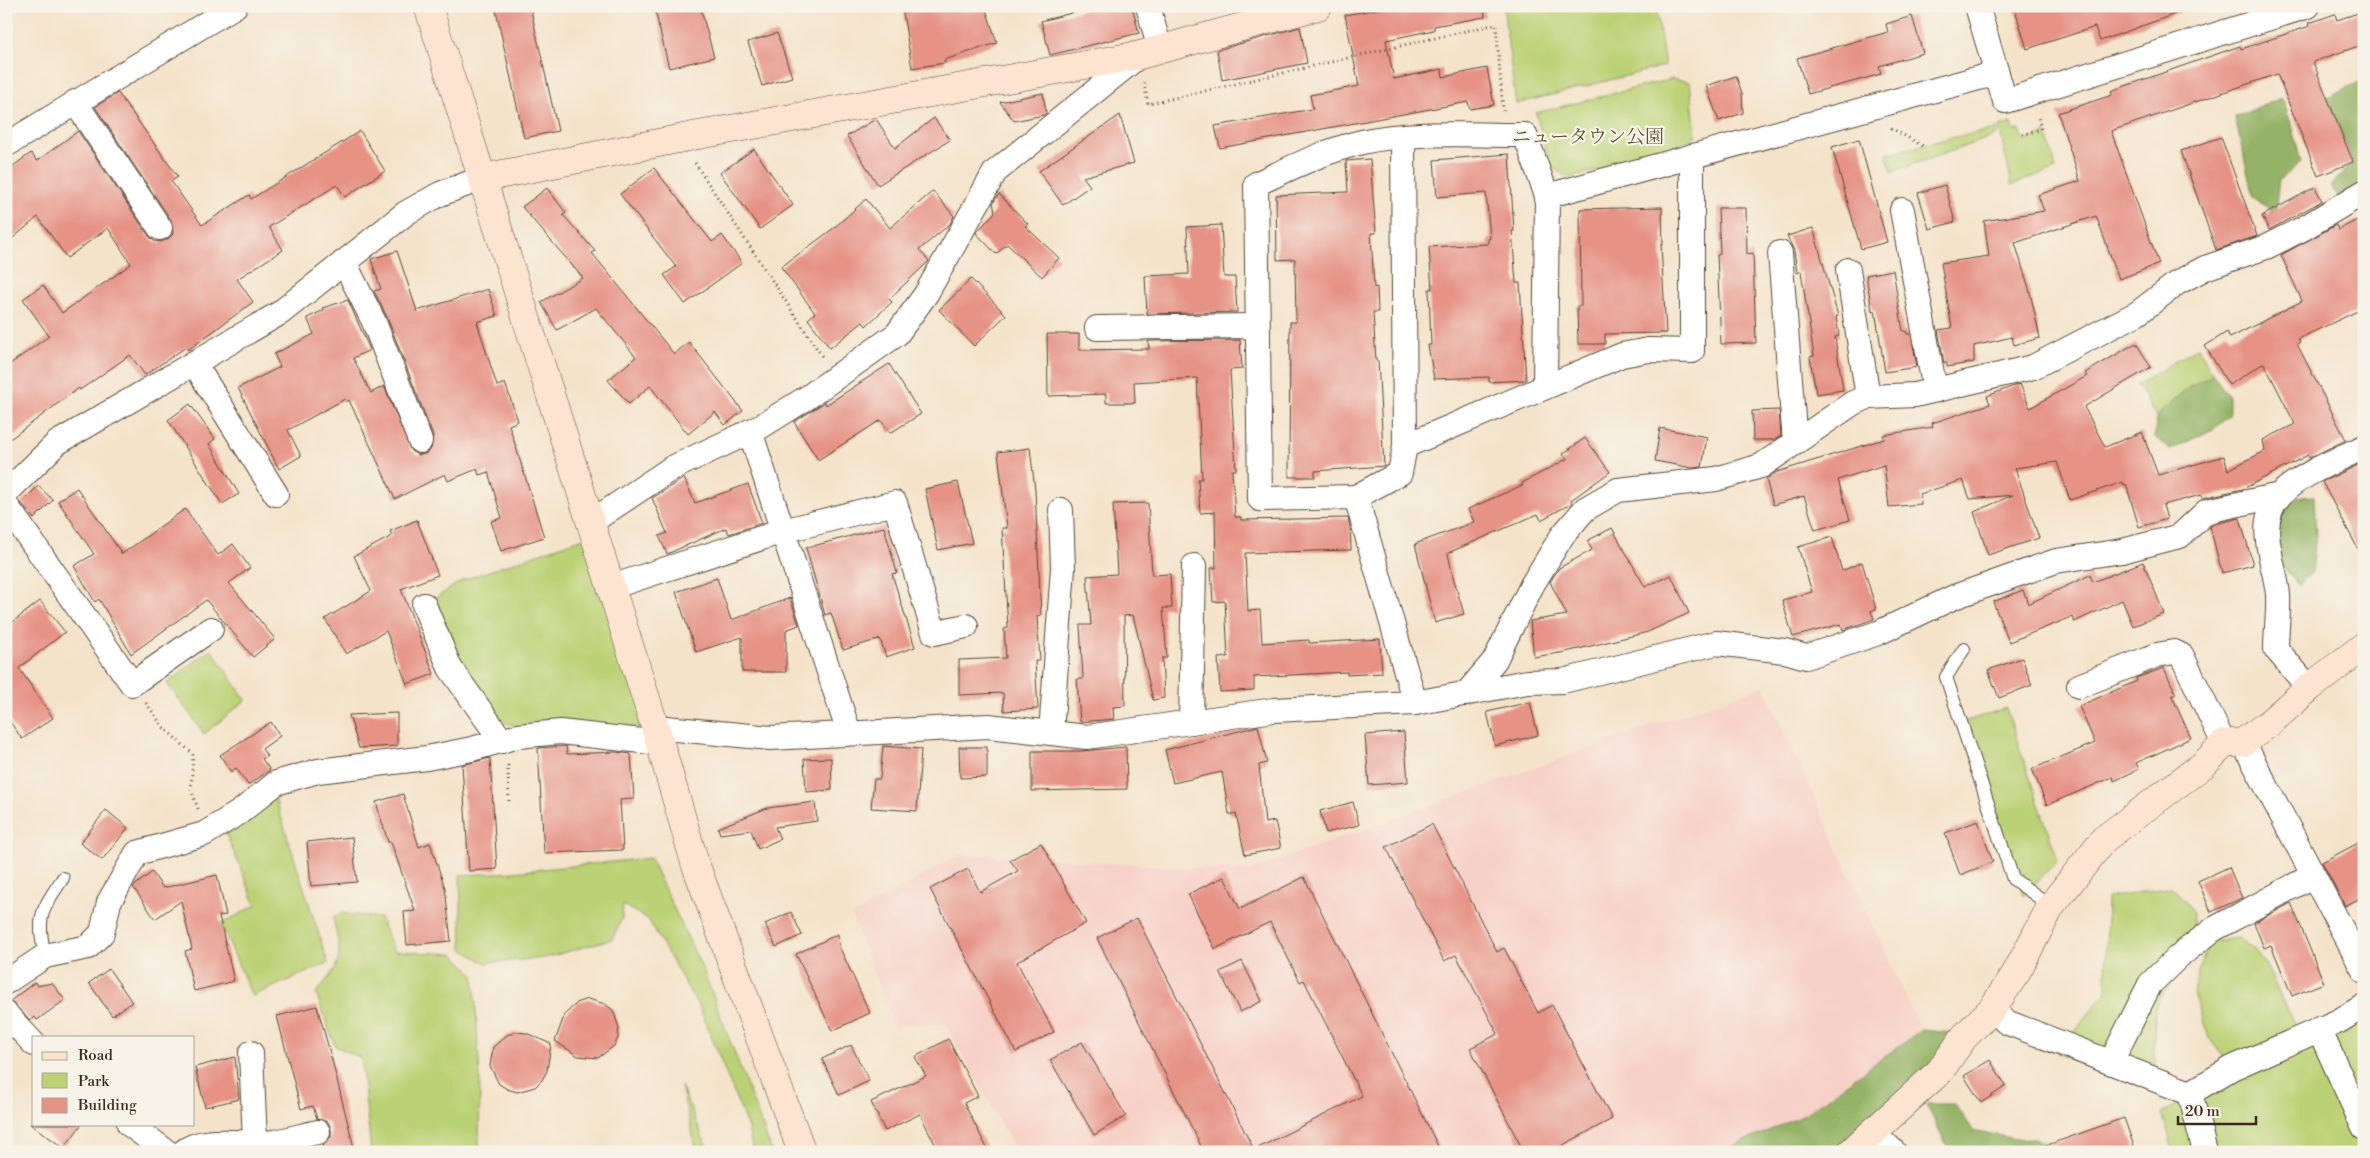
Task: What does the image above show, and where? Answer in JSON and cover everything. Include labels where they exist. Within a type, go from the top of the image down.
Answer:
[{"type":"street","points":[[6,145],[235,6]]},
{"type":"street","points":[[428,6],[658,735],[698,872],[802,1152]]},
{"type":"street","points":[[1148,6],[1150,52]]},
{"type":"street","points":[[6,493],[57,443],[280,313],[406,212],[440,194],[483,178],[679,139],[1150,52],[1318,6]]},
{"type":"street","points":[[1977,6],[2005,101],[2308,6]]},
{"type":"street","points":[[591,522],[672,468],[750,431],[836,377],[897,334],[926,294],[995,172],[1150,52]]},
{"type":"street","points":[[1547,196],[1997,73]]},
{"type":"street","points":[[75,102],[160,228]]},
{"type":"street","points":[[1403,136],[1405,446],[1400,473],[1356,497],[1260,499],[1256,184],[1319,155],[1363,142],[1403,136],[1525,135],[1547,196],[1545,388]]},
{"type":"street","points":[[1405,446],[1622,354],[1648,350],[1692,351],[1692,156]]},
{"type":"street","points":[[1466,694],[1495,660],[1532,585],[1562,536],[1585,509],[1618,490],[1716,479],[1761,466],[1853,404],[1868,397],[1915,395],[2033,367],[2138,312],[2177,283],[2205,268],[2266,247],[2304,228],[2364,192]]},
{"type":"street","points":[[1902,210],[1935,390]]},
{"type":"street","points":[[1780,253],[1795,443]]},
{"type":"street","points":[[344,262],[374,322],[420,441]]},
{"type":"street","points":[[1848,270],[1868,397]]},
{"type":"street","points":[[1097,328],[1257,326]]},
{"type":"street","points":[[194,363],[276,494]]},
{"type":"street","points":[[750,431],[849,734]]},
{"type":"street","points":[[6,982],[46,956],[88,947],[102,933],[109,902],[137,853],[204,834],[240,812],[276,783],[318,771],[428,758],[518,736],[560,732],[771,738],[988,726],[1087,737],[1274,710],[1415,704],[1527,682],[1563,681],[1716,643],[1785,651],[1806,657],[1878,633],[1954,597],[2056,561],[2122,551],[2180,536],[2207,512],[2280,495],[2306,476],[2364,447]]},
{"type":"street","points":[[2280,495],[2270,514],[2266,532],[2278,595],[2276,649],[2309,688]]},
{"type":"street","points":[[1356,497],[1415,704]]},
{"type":"street","points":[[611,586],[783,531],[895,503],[934,632],[966,626]]},
{"type":"street","points":[[6,505],[132,684],[211,628]]},
{"type":"street","points":[[1051,733],[1063,568],[1061,510]]},
{"type":"street","points":[[1191,722],[1194,566]]},
{"type":"street","points":[[424,605],[450,668],[504,740]]},
{"type":"street","points":[[1851,1152],[1940,1071],[1964,1037],[1992,1009],[2016,973],[2051,906],[2104,839],[2233,743],[2267,725],[2309,688],[2364,646]]},
{"type":"street","points":[[2079,686],[2157,655],[2174,652],[2182,656],[2312,876],[2364,971]]},
{"type":"street","points":[[2111,1062],[2150,984],[2179,956],[2214,929],[2312,876]]},
{"type":"street","points":[[2190,1093],[2232,1068],[2339,1021],[2364,1006]]},
{"type":"street","points":[[1992,1009],[2006,1022],[2190,1093]]},
{"type":"street","points":[[6,1014],[32,1042]]},
{"type":"street","points":[[2319,1029],[2364,1128]]},
{"type":"street","points":[[251,1053],[266,1145]]},
{"type":"street","points":[[2190,1093],[2205,1152]]},
{"type":"street","points":[[132,1126],[167,1152]]},
{"type":"street","points":[[183,1152],[190,1146],[266,1145],[318,1132]]},
{"type":"street","points":[[1872,1132],[1894,1152]]},
{"type":"lane","points":[[1964,649],[1946,677],[2013,878],[2051,906]]},
{"type":"lane","points":[[46,956],[40,921],[43,907],[63,878]]},
{"type":"path","points":[[1148,104],[1496,24],[1504,135]]},
{"type":"path","points":[[679,139],[836,377]]},
{"type":"path","points":[[132,684],[163,728],[192,754],[191,789],[196,807],[218,825]]},
{"type":"path","points":[[504,740],[509,805]]},
{"type":"shaded area","points":[[1763,686],[1921,1030],[1964,1037],[1863,1152],[1096,1152],[1095,1150],[1090,1152],[1017,1152],[945,1024],[894,1026],[852,916],[961,854],[1248,871]]},
{"type":"green space","points":[[1503,6],[1656,6],[1665,66],[1516,104]]},
{"type":"green space","name":"ニュータウン公園","points":[[1672,79],[1690,82],[1696,135],[1675,149],[1570,178],[1550,167],[1536,113]]},
{"type":"green space","points":[[2364,80],[2364,207],[2339,198],[2330,187],[2353,162],[2327,97]]},
{"type":"green space","points":[[2282,98],[2293,129],[2301,162],[2279,180],[2275,213],[2253,197],[2235,117]]},
{"type":"green space","points":[[2012,123],[2014,131],[2020,129],[2024,141],[2047,133],[2056,169],[2012,185],[1999,127]]},
{"type":"green space","points":[[1996,128],[1997,135],[1892,172],[1886,153]]},
{"type":"green space","points":[[2198,347],[2213,375],[2188,388],[2156,417],[2137,385]]},
{"type":"green space","points":[[2213,375],[2229,396],[2229,415],[2215,428],[2170,450],[2155,437],[2156,417],[2188,388]]},
{"type":"green space","points":[[2314,496],[2316,536],[2312,572],[2298,586],[2278,560],[2277,521],[2297,497]]},
{"type":"green space","points":[[595,534],[655,727],[615,727],[543,734],[503,722],[425,605],[463,580]]},
{"type":"green space","points":[[211,649],[246,700],[204,734],[167,683]]},
{"type":"green space","points":[[2006,708],[2058,860],[2024,895],[1961,723]]},
{"type":"green space","points":[[275,798],[328,963],[252,996],[221,924],[256,905],[226,834]]},
{"type":"green space","points":[[650,858],[704,972],[772,1152],[753,1152],[748,1128],[701,1011],[648,919],[623,905],[622,918],[612,939],[545,958],[486,963],[462,949],[460,875],[513,872]]},
{"type":"green space","points":[[2172,887],[2194,913],[2192,957],[2156,1004],[2153,1047],[2159,1089],[2101,1072],[2057,1053],[2106,992],[2107,898]]},
{"type":"green space","points":[[341,913],[380,918],[394,951],[454,954],[474,975],[480,1078],[479,1152],[371,1152],[361,1058],[335,1046],[316,993],[336,966],[339,951],[333,918]]},
{"type":"green space","points":[[2238,938],[2254,950],[2266,966],[2294,1023],[2290,1041],[2232,1068],[2209,1038],[2193,991],[2208,942]]},
{"type":"green space","points":[[2364,1008],[2364,1152],[2174,1152],[2162,1113]]},
{"type":"green space","points":[[1921,1030],[1976,1035],[1851,1152],[1720,1152],[1802,1116]]},
{"type":"green space","points":[[681,1086],[709,1152],[697,1152]]},
{"type":"green space","points":[[1926,1104],[1955,1104],[1973,1130],[2014,1139],[2035,1138],[2056,1149],[2058,1152],[1950,1152]]},
{"type":"building","points":[[495,6],[530,6],[558,131],[524,138]]},
{"type":"building","points":[[654,6],[700,6],[714,57],[669,68]]},
{"type":"building","points":[[942,6],[985,6],[997,43],[944,60],[945,63],[912,68],[903,13]]},
{"type":"building","points":[[1098,6],[1132,6],[1139,33],[1050,55],[1041,21]]},
{"type":"building","points":[[1393,6],[1484,6],[1485,17],[1434,26],[1434,30],[1386,40],[1394,79],[1442,69],[1443,77],[1487,68],[1494,105],[1470,109],[1468,102],[1220,148],[1215,126],[1313,109],[1310,95],[1359,86],[1345,15]]},
{"type":"building","points":[[2014,6],[2189,6],[2189,9],[2100,41],[2095,27],[2027,49]]},
{"type":"building","points":[[2364,11],[2364,44],[2313,62],[2353,162],[2318,176],[2277,74],[2111,131],[2159,264],[2119,279],[2096,216],[2015,243],[2030,292],[2040,338],[2014,345],[2012,337],[1974,346],[1974,362],[1947,367],[1947,363],[1944,363],[1938,330],[1952,328],[1941,263],[1989,256],[1984,221],[2044,211],[2038,195],[2080,181],[2058,113],[2112,95],[2111,91],[2240,46],[2241,49],[2310,26],[2309,23],[2335,14],[2337,20]]},
{"type":"building","points":[[1912,16],[1923,53],[1879,66],[1881,74],[1808,94],[1797,58],[1888,32],[1886,24]]},
{"type":"building","points":[[1300,27],[1307,63],[1222,80],[1217,50]]},
{"type":"building","points":[[777,33],[792,77],[762,86],[748,42]]},
{"type":"building","points":[[1736,76],[1742,93],[1743,113],[1719,121],[1706,86]]},
{"type":"building","points":[[118,93],[178,177],[171,181],[202,225],[249,195],[251,199],[360,131],[385,171],[345,197],[337,185],[269,227],[283,250],[237,279],[253,302],[188,350],[186,347],[145,375],[130,355],[80,390],[79,388],[6,442],[6,367],[49,336],[23,299],[43,285],[62,313],[131,264],[108,228],[67,258],[38,217],[6,244],[6,171],[31,153],[37,161],[78,131],[149,236],[154,241],[161,242],[173,234],[171,220],[95,107]]},
{"type":"building","points":[[1043,93],[1046,113],[1044,115],[1014,121],[1000,102]]},
{"type":"building","points":[[1120,115],[1134,163],[1083,177],[1090,186],[1063,205],[1039,171]]},
{"type":"building","points":[[934,118],[950,140],[878,185],[847,136],[876,119],[895,148]]},
{"type":"building","points":[[2221,137],[2257,236],[2216,250],[2181,151]]},
{"type":"building","points":[[1859,139],[1887,242],[1861,249],[1832,147]]},
{"type":"building","points":[[754,149],[793,205],[760,229],[720,173]]},
{"type":"building","points":[[1509,154],[1514,231],[1512,231],[1516,283],[1520,283],[1526,380],[1489,382],[1489,377],[1434,379],[1428,345],[1431,345],[1429,289],[1432,289],[1429,247],[1488,244],[1488,239],[1490,238],[1486,193],[1437,197],[1434,160]]},
{"type":"building","points":[[1370,159],[1376,233],[1371,233],[1374,288],[1377,287],[1378,312],[1373,312],[1384,466],[1315,471],[1315,477],[1289,477],[1290,322],[1296,322],[1295,259],[1277,260],[1276,195],[1348,192],[1346,161]]},
{"type":"building","points":[[654,168],[712,242],[722,235],[742,263],[685,304],[664,275],[676,267],[620,194]]},
{"type":"building","points":[[1945,185],[1955,222],[1929,229],[1918,193]]},
{"type":"building","points":[[2315,187],[2322,201],[2269,230],[2262,216]]},
{"type":"building","points":[[547,188],[566,213],[563,215],[595,251],[592,253],[674,354],[689,342],[743,411],[725,425],[715,412],[688,434],[650,386],[629,404],[608,380],[636,357],[596,308],[557,330],[541,302],[583,278],[522,207]]},
{"type":"building","points":[[933,191],[954,216],[950,224],[919,250],[929,261],[889,299],[892,302],[866,326],[863,322],[830,348],[808,319],[815,313],[781,267],[834,228],[866,199],[890,228]]},
{"type":"building","points":[[999,194],[1028,224],[1025,226],[1059,258],[1042,277],[1007,244],[996,254],[976,233],[995,212],[993,203]]},
{"type":"building","points":[[1662,207],[1663,245],[1661,245],[1666,333],[1605,334],[1605,344],[1578,344],[1577,306],[1581,306],[1580,209]]},
{"type":"building","points":[[1718,208],[1746,208],[1747,254],[1753,253],[1756,343],[1721,344],[1717,255],[1720,254]]},
{"type":"building","points":[[2357,220],[2364,234],[2364,308],[2298,339],[2300,342],[2297,344],[2346,440],[2309,458],[2308,455],[2243,489],[2202,498],[2201,495],[2163,505],[2167,519],[2139,527],[2126,484],[2124,485],[2123,482],[2070,500],[2057,462],[2015,468],[2039,538],[1988,555],[1974,512],[2013,495],[1970,499],[1963,480],[1920,494],[1921,504],[1889,507],[1884,465],[1838,480],[1850,520],[1815,530],[1804,496],[1773,505],[1766,479],[1777,472],[1884,439],[1883,435],[1933,427],[1932,423],[1990,404],[1987,396],[2020,384],[2030,408],[2087,376],[2085,373],[2136,343],[2151,367],[2084,407],[2105,447],[2142,432],[2158,475],[2224,456],[2228,470],[2265,451],[2263,440],[2295,424],[2264,363],[2229,385],[2205,346],[2227,332],[2230,338],[2302,301],[2281,255],[2336,225],[2338,230]]},
{"type":"building","points":[[1221,225],[1224,277],[1235,277],[1237,312],[1147,314],[1145,276],[1189,274],[1187,227]]},
{"type":"building","points":[[1813,228],[1838,316],[1836,317],[1839,336],[1835,337],[1843,390],[1816,394],[1810,357],[1814,356],[1801,271],[1797,273],[1794,251],[1787,236]]},
{"type":"building","points":[[397,251],[417,311],[488,289],[497,316],[477,322],[497,386],[505,383],[518,421],[509,425],[544,537],[501,551],[491,521],[502,518],[488,472],[479,475],[477,469],[448,481],[445,474],[395,499],[349,400],[346,402],[345,399],[288,430],[301,456],[279,469],[238,388],[280,367],[274,354],[314,334],[307,318],[324,310],[322,308],[348,300],[370,350],[353,358],[371,393],[384,386],[411,451],[418,455],[425,454],[431,449],[433,436],[387,317],[374,291],[381,289],[371,259]]},
{"type":"building","points":[[1893,270],[1903,331],[1911,334],[1917,367],[1885,372],[1875,310],[1872,311],[1866,275]]},
{"type":"building","points":[[971,279],[1006,315],[974,346],[939,310]]},
{"type":"building","points":[[1047,334],[1079,334],[1079,350],[1149,349],[1148,341],[1240,340],[1242,369],[1230,370],[1236,470],[1232,470],[1235,517],[1241,517],[1241,520],[1348,518],[1351,550],[1245,553],[1248,611],[1260,610],[1262,643],[1309,640],[1309,643],[1380,639],[1382,673],[1347,675],[1347,672],[1254,677],[1254,690],[1220,692],[1218,658],[1228,657],[1225,601],[1213,602],[1211,568],[1216,568],[1215,512],[1200,513],[1198,479],[1202,479],[1197,378],[1134,382],[1135,403],[1106,403],[1106,394],[1048,396]]},
{"type":"building","points":[[889,364],[921,414],[890,433],[881,420],[818,460],[794,422],[825,402],[826,405]]},
{"type":"building","points":[[190,404],[215,439],[209,444],[239,494],[222,504],[168,420]]},
{"type":"building","points":[[1779,410],[1781,436],[1774,440],[1753,440],[1752,411]]},
{"type":"building","points":[[1660,428],[1707,437],[1702,467],[1692,468],[1655,461]]},
{"type":"building","points":[[1585,438],[1610,472],[1571,500],[1572,503],[1541,520],[1538,514],[1448,553],[1464,614],[1435,623],[1415,544],[1474,522],[1468,509],[1523,485],[1522,483],[1567,459],[1563,454]]},
{"type":"building","points":[[1030,448],[1035,490],[1041,615],[1037,616],[1040,661],[1035,661],[1038,709],[1004,711],[1003,693],[959,695],[959,660],[1006,658],[1004,629],[1008,628],[1002,528],[1007,528],[998,452]]},
{"type":"building","points":[[2364,462],[2364,560],[2322,482]]},
{"type":"building","points":[[684,478],[695,503],[748,484],[762,523],[729,534],[726,528],[667,554],[659,536],[667,533],[652,498]]},
{"type":"building","points":[[958,482],[972,543],[938,550],[925,489]]},
{"type":"building","points":[[38,486],[53,500],[34,519],[21,503]]},
{"type":"building","points":[[77,488],[122,554],[185,509],[218,555],[233,544],[250,568],[229,583],[275,639],[253,657],[206,600],[131,654],[99,599],[95,602],[74,566],[94,554],[58,501]]},
{"type":"building","points":[[1148,503],[1152,575],[1170,574],[1172,608],[1163,608],[1167,658],[1162,658],[1164,698],[1153,700],[1133,615],[1124,616],[1125,706],[1113,707],[1114,719],[1080,722],[1077,679],[1083,679],[1080,625],[1091,625],[1087,576],[1117,574],[1113,504]]},
{"type":"building","points":[[2240,518],[2253,565],[2222,573],[2210,527],[2214,524]]},
{"type":"building","points":[[417,520],[438,575],[401,589],[434,674],[407,684],[386,631],[346,654],[325,619],[371,591],[354,556],[392,536],[390,531]]},
{"type":"building","points":[[884,527],[897,573],[892,574],[915,647],[886,657],[880,639],[843,650],[831,613],[825,615],[806,548]]},
{"type":"building","points":[[1612,528],[1645,587],[1671,575],[1689,613],[1648,632],[1566,652],[1534,657],[1530,621],[1567,615],[1550,582],[1559,568],[1592,550],[1587,541]]},
{"type":"building","points":[[1832,537],[1842,571],[1862,562],[1876,609],[1871,611],[1874,619],[1843,630],[1841,624],[1793,637],[1782,600],[1812,592],[1798,547]]},
{"type":"building","points":[[2143,562],[2164,614],[2133,626],[2122,600],[2074,622],[2072,617],[2009,642],[1993,602],[2023,590],[2028,604],[2090,575],[2093,582]]},
{"type":"building","points":[[717,578],[731,620],[790,598],[799,625],[786,630],[786,672],[742,672],[742,637],[696,652],[676,592]]},
{"type":"building","points":[[40,601],[65,632],[19,668],[53,718],[22,739],[6,716],[6,627]]},
{"type":"building","points":[[2022,658],[2032,685],[1999,698],[1988,670]]},
{"type":"building","points":[[2164,668],[2176,694],[2172,696],[2191,738],[2136,763],[2139,769],[2114,781],[2113,777],[2047,805],[2032,769],[2095,743],[2079,706],[2137,681],[2136,678]]},
{"type":"building","points":[[1530,702],[1538,735],[1495,746],[1487,712]]},
{"type":"building","points":[[397,713],[397,746],[359,748],[349,715]]},
{"type":"building","points":[[271,722],[280,736],[262,749],[267,756],[262,759],[270,770],[248,785],[236,768],[231,772],[220,755]]},
{"type":"building","points":[[1258,726],[1267,763],[1259,765],[1265,823],[1275,821],[1281,848],[1245,855],[1236,814],[1229,814],[1222,772],[1173,783],[1165,750]]},
{"type":"building","points":[[1404,732],[1408,782],[1369,785],[1365,735]]},
{"type":"building","points":[[566,746],[567,754],[616,752],[631,754],[634,799],[620,800],[623,850],[544,853],[538,748]]},
{"type":"building","points":[[883,746],[921,749],[917,811],[871,808],[874,779],[880,779]]},
{"type":"building","points":[[959,747],[987,747],[987,777],[960,778]]},
{"type":"building","points":[[1126,747],[1127,789],[1032,791],[1032,751],[1081,751]]},
{"type":"building","points":[[490,758],[497,869],[469,871],[462,765]]},
{"type":"building","points":[[831,758],[832,790],[806,792],[804,759]]},
{"type":"building","points":[[403,794],[419,847],[430,843],[445,888],[451,941],[407,945],[404,912],[415,911],[391,842],[388,842],[376,802]]},
{"type":"building","points":[[815,802],[817,821],[775,827],[780,839],[758,849],[751,830],[720,834],[718,828],[767,808]]},
{"type":"building","points":[[1353,802],[1359,825],[1326,833],[1320,811]]},
{"type":"building","points":[[106,810],[128,828],[102,860],[80,843]]},
{"type":"building","points":[[1978,821],[1993,862],[1960,875],[1945,833]]},
{"type":"building","points":[[1432,824],[1497,952],[1504,948],[1538,1013],[1552,1005],[1612,1119],[1550,1152],[1524,1152],[1470,1048],[1498,1034],[1456,955],[1444,961],[1386,847]]},
{"type":"building","points":[[352,837],[357,882],[311,886],[307,842]]},
{"type":"building","points":[[2364,840],[2364,896],[2345,906],[2322,862]]},
{"type":"building","points":[[1041,843],[1086,923],[1017,962],[1054,1032],[1016,1052],[930,889],[968,869],[980,892],[1018,871],[1010,860]]},
{"type":"building","points":[[2229,867],[2242,898],[2211,912],[2198,881]]},
{"type":"building","points":[[152,872],[163,888],[217,875],[226,915],[219,916],[234,981],[194,991],[185,951],[192,949],[181,901],[155,919],[133,887]]},
{"type":"building","points":[[1224,877],[1240,909],[1304,877],[1441,1152],[1204,1152],[1097,938],[1137,918],[1254,1150],[1362,1096],[1304,980],[1300,982],[1270,922],[1215,949],[1188,894]]},
{"type":"building","points":[[2291,903],[2324,983],[2292,996],[2271,945],[2264,948],[2254,923]]},
{"type":"building","points":[[791,912],[802,935],[776,947],[765,924]]},
{"type":"building","points":[[838,934],[839,946],[870,1013],[832,1031],[796,954]]},
{"type":"building","points":[[1242,961],[1262,1001],[1240,1012],[1220,972]]},
{"type":"building","points":[[109,969],[132,1002],[112,1016],[89,983]]},
{"type":"building","points":[[35,982],[37,986],[52,983],[65,1000],[37,1020],[35,1017],[31,1021],[10,1001]]},
{"type":"building","points":[[588,999],[605,1004],[613,1010],[619,1028],[618,1038],[614,1046],[598,1058],[578,1056],[555,1041],[565,1014],[578,1002]]},
{"type":"building","points":[[317,1006],[355,1152],[325,1152],[323,1144],[331,1137],[331,1129],[328,1122],[317,1119],[313,1106],[301,1109],[277,1016]]},
{"type":"building","points":[[516,1032],[526,1033],[551,1044],[547,1071],[542,1080],[535,1087],[517,1092],[499,1084],[490,1066],[493,1047],[507,1035]]},
{"type":"building","points":[[948,1039],[978,1096],[964,1103],[989,1152],[939,1152],[920,1114],[885,1131],[871,1102],[926,1076],[915,1057]]},
{"type":"building","points":[[1082,1042],[1126,1116],[1094,1135],[1050,1060]]},
{"type":"building","points":[[851,1045],[869,1081],[839,1095],[822,1059]]},
{"type":"building","points":[[235,1057],[239,1099],[205,1107],[195,1067]]},
{"type":"building","points":[[1990,1060],[2006,1086],[1981,1103],[1964,1076]]},
{"type":"building","points":[[2124,1118],[2136,1152],[2037,1152],[2036,1149]]},
{"type":"building","points":[[33,1126],[80,1126],[64,1148]]}]
